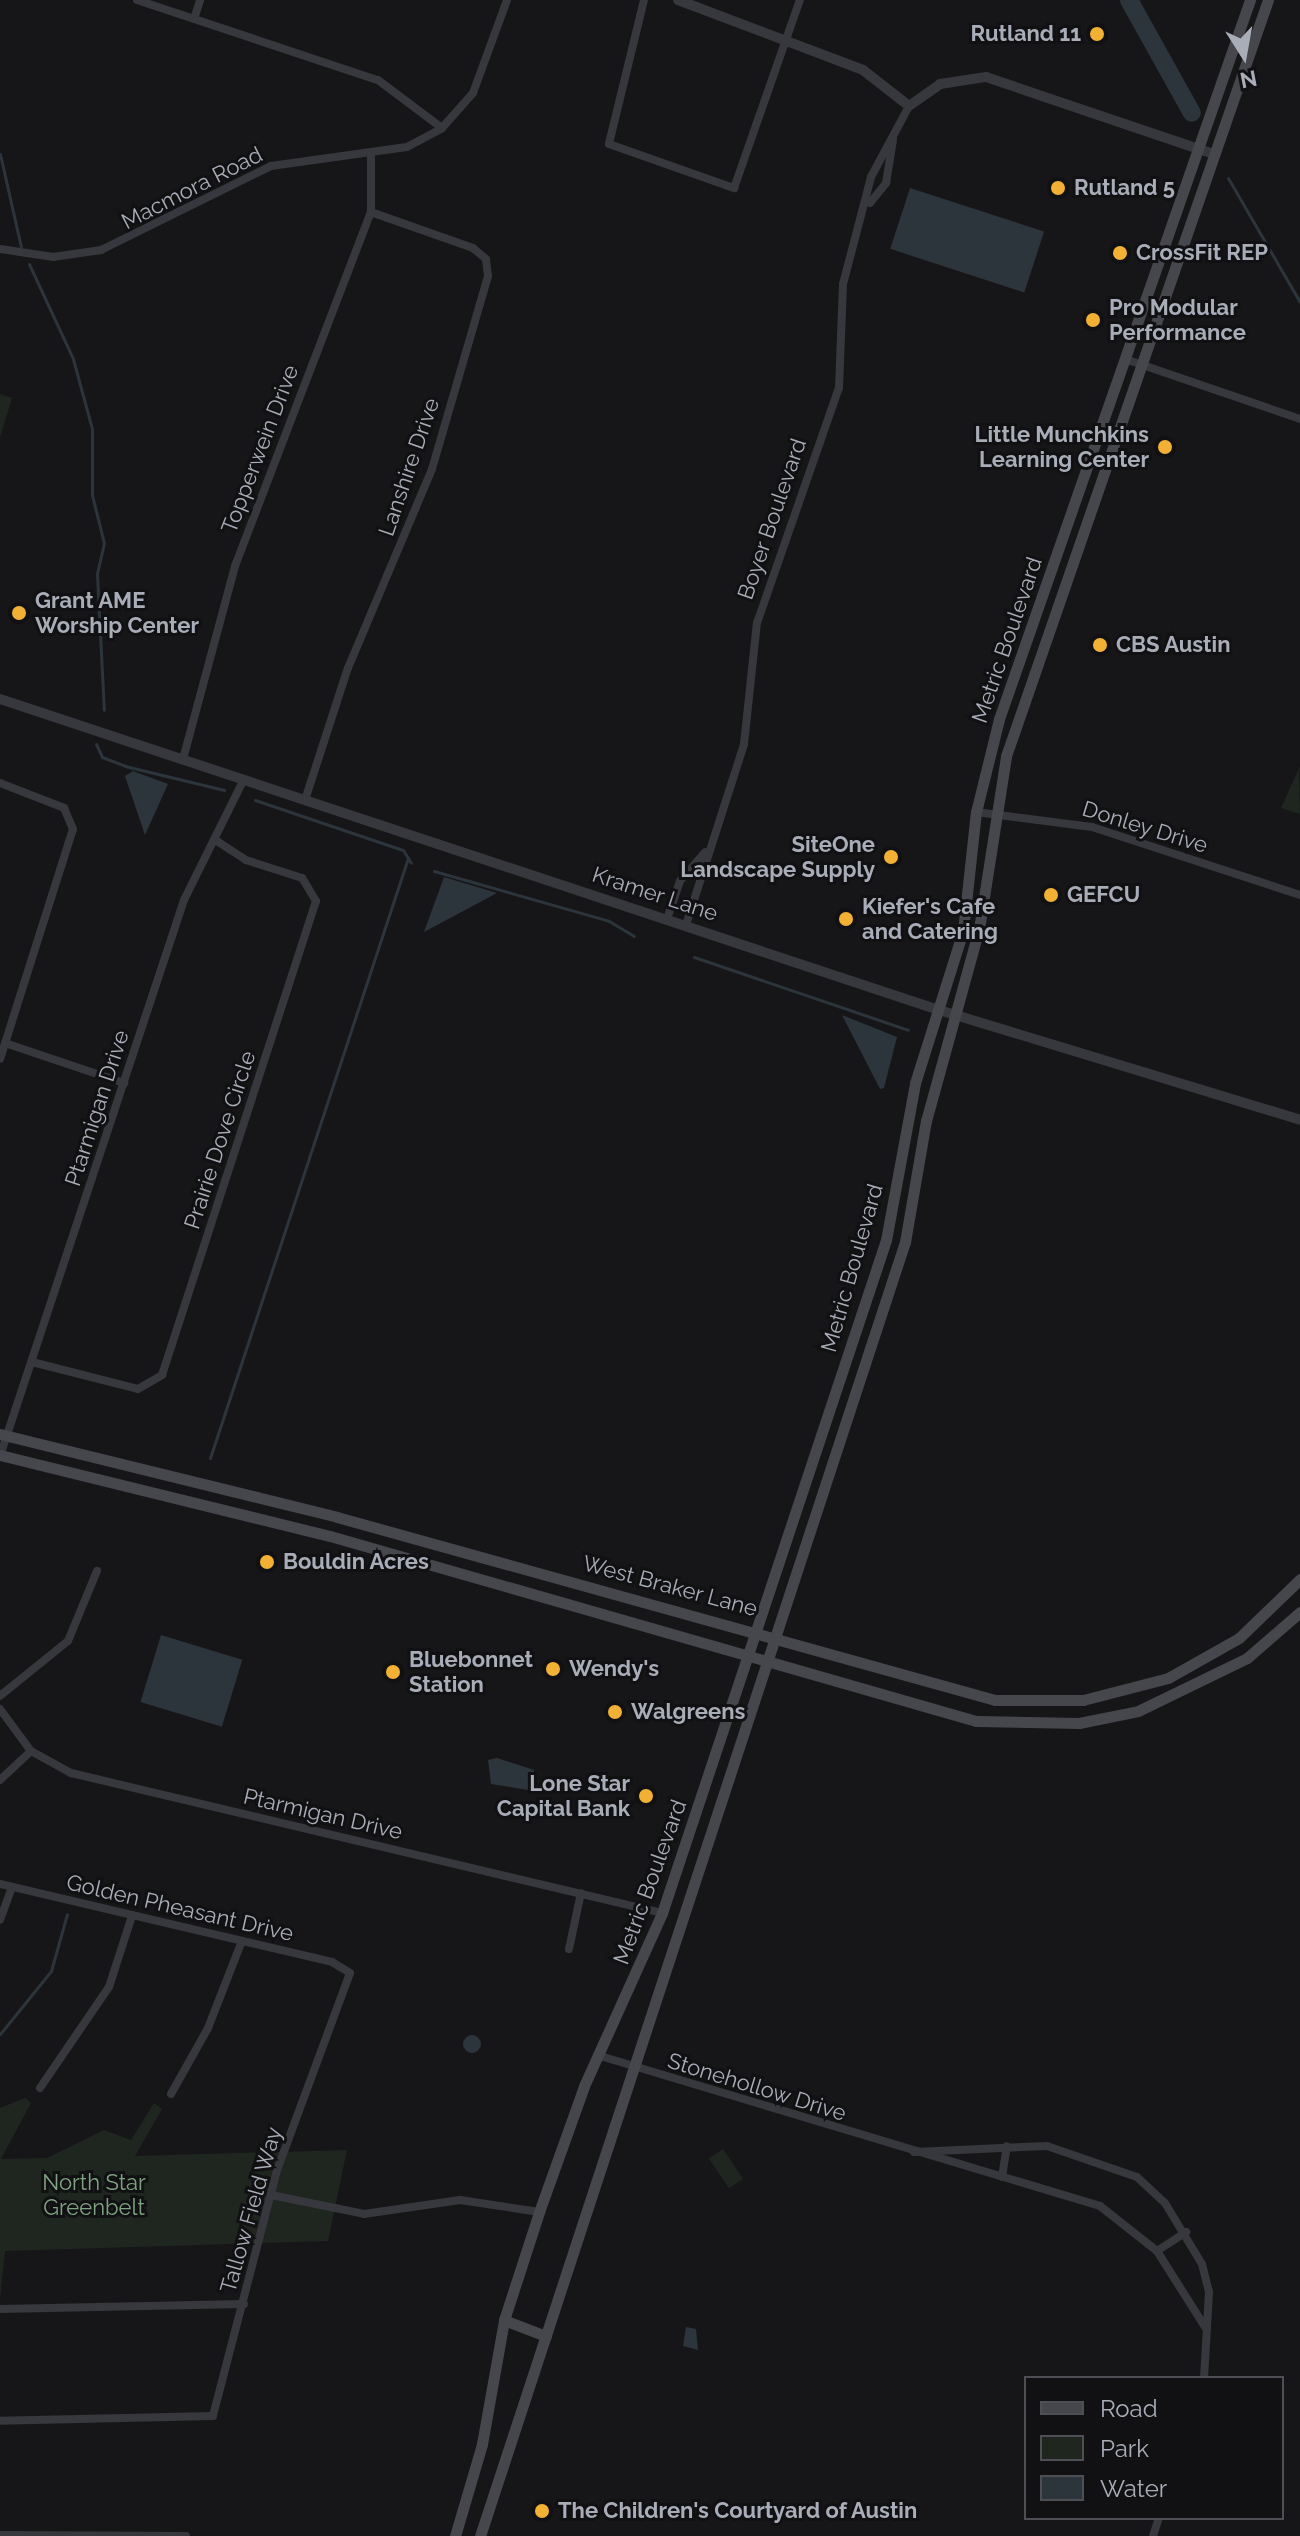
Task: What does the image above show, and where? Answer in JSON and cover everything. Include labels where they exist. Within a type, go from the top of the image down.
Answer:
[{"type":"main road","name":"Metric Boulevard","points":[[455,2536],[482,2444],[504,2320],[539,2212],[597,2055],[662,1913],[886,1240],[915,1083],[963,931],[976,812],[999,719],[1250,0]]},
{"type":"main road","name":"Metric Boulevard","points":[[480,2536],[905,1242],[926,1121],[979,929],[993,815],[1016,725],[1268,0]]},
{"type":"main road","points":[[856,1331],[873,1337]]},
{"type":"main road","name":"West Braker Lane","points":[[4,1435],[337,1517],[757,1630],[995,1700],[1083,1700],[1177,1674],[1239,1638],[1300,1579]]},
{"type":"main road","name":"West Braker Lane","points":[[0,1455],[330,1536],[750,1653],[936,1713],[1009,1724],[1096,1721],[1189,1691],[1211,1680],[1300,1612]]},
{"type":"main road","points":[[330,1536],[337,1517]]},
{"type":"main road","points":[[543,1595],[552,1575]]},
{"type":"main road","points":[[1200,1662],[1211,1680]]},
{"type":"main road","points":[[1177,1674],[1189,1691]]},
{"type":"main road","points":[[504,2320],[546,2336]]},
{"type":"street","points":[[137,0],[378,80],[442,128],[480,79],[507,0]]},
{"type":"street","points":[[194,19],[200,0]]},
{"type":"street","points":[[644,0],[609,144],[734,188],[800,0]]},
{"type":"street","points":[[678,0],[785,44],[863,70],[909,106],[940,84],[986,77],[1214,154]]},
{"type":"street","name":"Boyer Boulevard","points":[[686,925],[749,722],[757,623],[839,388],[843,284],[870,203],[874,169],[893,140],[909,106]]},
{"type":"street","name":"Macmora Road","points":[[0,249],[53,257],[101,250],[271,166],[315,155],[371,156],[442,128]]},
{"type":"street","name":"Boyer Boulevard","points":[[870,203],[886,183],[893,140]]},
{"type":"street","name":"Topperwein Drive","points":[[183,759],[235,566],[371,212],[371,156]]},
{"type":"street","name":"Lanshire Drive","points":[[305,800],[348,668],[432,469],[488,276],[486,259],[473,248],[371,212]]},
{"type":"street","points":[[1125,359],[1300,419]]},
{"type":"street","name":"Kramer Lane","points":[[0,699],[939,1010],[1300,1120]]},
{"type":"street","name":"Ptarmigan Drive","points":[[0,1455],[4,1435],[32,1362],[184,900],[217,841],[244,779]]},
{"type":"street","points":[[0,783],[64,808],[73,829],[0,1059]]},
{"type":"street","name":"Donley Drive","points":[[976,812],[1092,827],[1300,895]]},
{"type":"street","name":"Prairie Dove Circle","points":[[32,1362],[138,1389],[162,1375],[316,901],[302,878],[246,860],[217,841]]},
{"type":"street","name":"Boyer Boulevard","points":[[667,919],[680,881],[708,848]]},
{"type":"street","points":[[5,1043],[124,1083]]},
{"type":"street","points":[[0,1696],[68,1641],[97,1571]]},
{"type":"street","name":"Ptarmigan Drive","points":[[0,1709],[31,1751],[71,1773],[662,1913]]},
{"type":"street","points":[[0,1780],[31,1751]]},
{"type":"street","name":"Golden Pheasant Drive","points":[[0,1884],[242,1941],[350,1973]]},
{"type":"street","points":[[0,1920],[12,1887]]},
{"type":"street","points":[[569,1949],[581,1893]]},
{"type":"street","points":[[40,2088],[109,1987],[132,1916]]},
{"type":"street","points":[[171,2094],[208,2028],[242,1941]]},
{"type":"street","name":"Tallow Field Way","points":[[0,2421],[213,2416],[271,2195],[350,1973]]},
{"type":"street","name":"Stonehollow Drive","points":[[597,2055],[906,2153],[1100,2206],[1157,2251],[1207,2330]]},
{"type":"street","points":[[1002,2177],[1007,2146]]},
{"type":"street","name":"Stonehollow Drive","points":[[906,2153],[1007,2146],[1093,2156],[1137,2177],[1186,2232],[1209,2292],[1204,2376]]},
{"type":"street","points":[[271,2195],[364,2214],[460,2200],[539,2212]]},
{"type":"street","points":[[1157,2251],[1186,2232]]},
{"type":"street","points":[[0,2309],[244,2304]]},
{"type":"street","points":[[0,2535],[186,2536]]},
{"type":"green space","points":[[0,394],[12,398],[0,437]]},
{"type":"green space","points":[[1300,766],[1299,772],[1300,814],[1281,808]]},
{"type":"green space","name":"North Star Greenbelt","points":[[25,2098],[31,2103],[1,2159],[47,2158],[104,2130],[131,2140],[154,2103],[162,2109],[135,2156],[347,2150],[328,2241],[5,2251],[0,2300],[0,2108]]},
{"type":"green space","points":[[723,2149],[743,2179],[729,2188],[709,2159]]},
{"type":"water","points":[[910,188],[1044,232],[1024,292],[890,249]]},
{"type":"water","points":[[133,771],[168,784],[145,835],[125,776]]},
{"type":"water","points":[[444,877],[497,893],[424,932]]},
{"type":"water","points":[[842,1015],[897,1037],[884,1088],[880,1089]]},
{"type":"water","points":[[161,1635],[242,1660],[222,1727],[141,1702]]},
{"type":"water","points":[[497,1758],[534,1770],[534,1791],[491,1784],[488,1760]]},
{"type":"water","points":[[472,2035],[481,2044],[472,2053],[463,2044]]},
{"type":"water","points":[[686,2327],[696,2329],[698,2350],[683,2346]]},
{"type":"waterway","points":[[1129,0],[1192,113]]},
{"type":"waterway","points":[[0,154],[21,247]]},
{"type":"waterway","points":[[1228,178],[1300,302]]},
{"type":"waterway","points":[[29,264],[73,359],[92,429],[92,495],[104,543],[97,574],[104,710]]},
{"type":"waterway","points":[[96,744],[102,757],[125,766],[224,790]]},
{"type":"waterway","points":[[255,800],[403,850],[411,863]]},
{"type":"waterway","points":[[210,1458],[408,858]]},
{"type":"waterway","points":[[434,871],[609,921],[634,936]]},
{"type":"waterway","points":[[694,957],[908,1030]]},
{"type":"waterway","points":[[0,2034],[51,1971],[67,1914]]},
{"type":"place","name":"Rutland 11","points":[[1097,34]]},
{"type":"place","name":"Rutland 5","points":[[1058,188]]},
{"type":"place","name":"CrossFit REP","points":[[1120,253]]},
{"type":"place","name":"Pro Modular Performance","points":[[1093,320]]},
{"type":"place","name":"Little Munchkins Learning Center","points":[[1165,447]]},
{"type":"place","name":"Grant AME Worship Center","points":[[19,613]]},
{"type":"place","name":"CBS Austin","points":[[1100,645]]},
{"type":"place","name":"SiteOne Landscape Supply","points":[[891,857]]},
{"type":"place","name":"GEFCU","points":[[1051,895]]},
{"type":"place","name":"Kiefer's Cafe and Catering","points":[[846,919]]},
{"type":"place","name":"Bouldin Acres","points":[[267,1562]]},
{"type":"place","name":"Wendy's","points":[[553,1669]]},
{"type":"place","name":"Bluebonnet Station","points":[[393,1672]]},
{"type":"place","name":"Walgreens","points":[[615,1712]]},
{"type":"place","name":"Lone Star Capital Bank","points":[[646,1796]]},
{"type":"place","name":"The Children's Courtyard of Austin","points":[[542,2511]]}]
